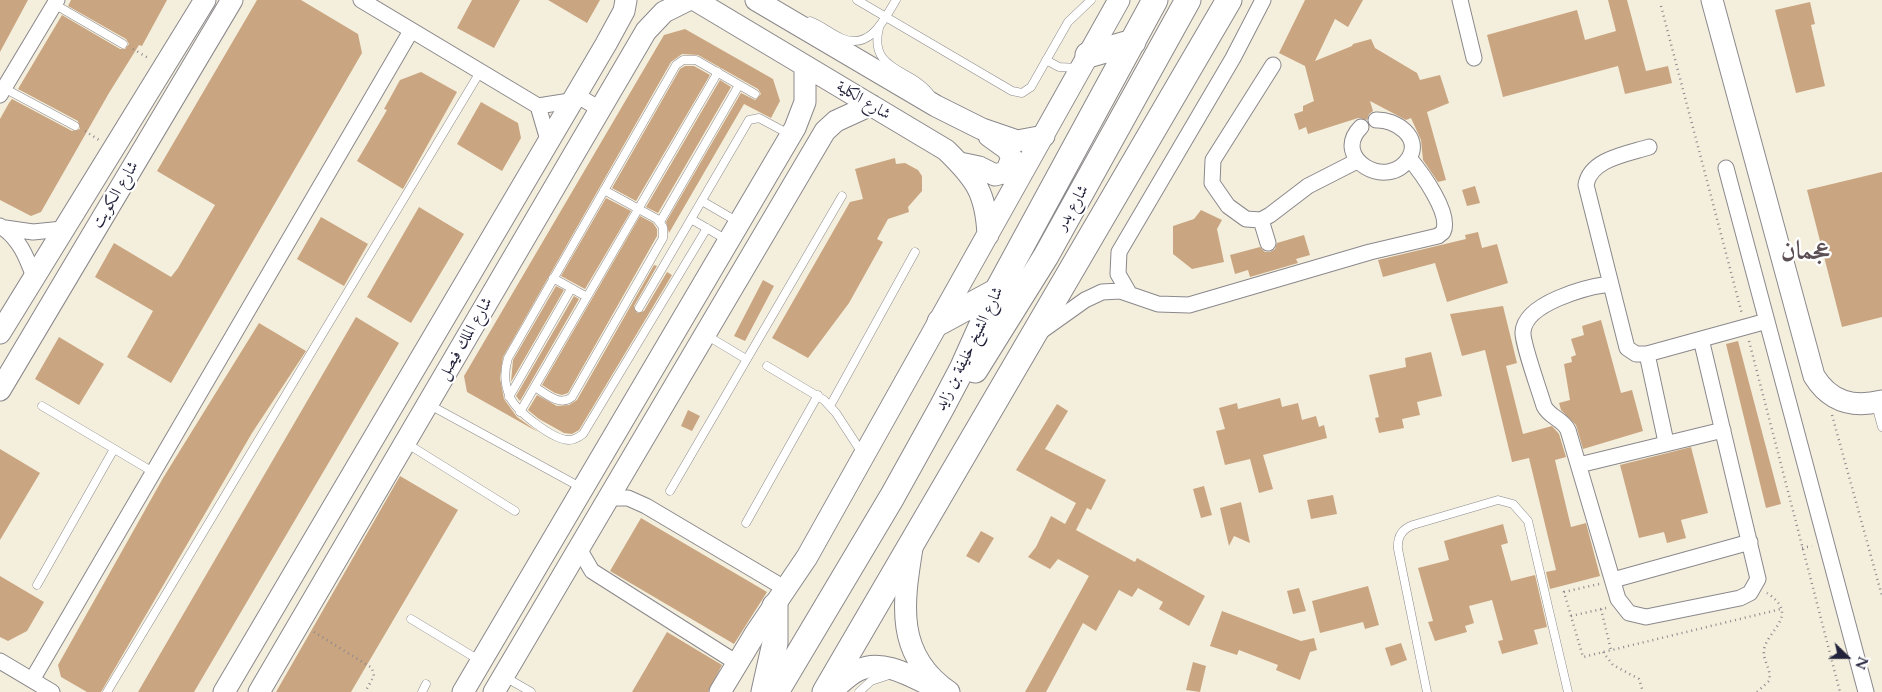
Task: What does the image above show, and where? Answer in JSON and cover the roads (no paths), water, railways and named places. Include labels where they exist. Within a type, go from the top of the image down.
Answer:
[{"type":"main road","name":"شارع الشيخ خليفة بن زايد","points":[[776,692],[892,497],[942,407],[962,369],[997,291],[1155,0]]},
{"type":"main road","name":"شارع بدر","points":[[942,407],[971,376],[1005,323],[1095,169],[1188,0]]},
{"type":"main road","points":[[825,692],[1035,336],[1229,0]]},
{"type":"main road","points":[[1197,58],[1248,0]]},
{"type":"main road","points":[[1084,61],[1133,42]]},
{"type":"main road","points":[[940,322],[997,291]]},
{"type":"main road","points":[[764,692],[775,643],[781,598]]},
{"type":"street","name":"شارع الكويت","points":[[0,333],[205,0]]},
{"type":"street","points":[[361,0],[538,106],[583,99],[593,105],[597,116]]},
{"type":"street","name":"شارع الملك فيصل","points":[[224,692],[618,22],[626,0]]},
{"type":"street","name":"شارع الملك فيصل","points":[[259,692],[646,31],[664,12],[688,0]]},
{"type":"street","name":"شارع الكلية","points":[[695,0],[946,150],[960,163],[977,184],[987,211],[988,236]]},
{"type":"street","name":"شارع الكلية","points":[[756,0],[936,106],[982,129],[1018,141],[1044,136]]},
{"type":"street","points":[[720,692],[737,663],[781,598],[864,456],[1119,0]]},
{"type":"street","points":[[1129,293],[1118,274],[1119,252],[1229,65],[1263,0]]},
{"type":"street","points":[[1460,0],[1474,58]]},
{"type":"street","points":[[1712,0],[1814,376],[1826,392],[1842,402],[1853,404],[1879,402]]},
{"type":"street","points":[[1,89],[56,2]]},
{"type":"street","name":"شارع الكويت","points":[[0,390],[231,3]]},
{"type":"street","points":[[32,680],[411,31]]},
{"type":"street","points":[[1273,65],[1216,153],[1211,168],[1212,183],[1228,206],[1246,218],[1261,220],[1270,216],[1308,186],[1357,161]]},
{"type":"street","points":[[463,692],[732,231],[791,135],[801,116],[805,102],[806,67]]},
{"type":"street","points":[[498,684],[825,132],[836,121],[871,105]]},
{"type":"street","points":[[538,106],[548,140]]},
{"type":"street","points":[[1361,127],[1353,141],[1353,151],[1357,161],[1369,170],[1384,172],[1398,168],[1409,158],[1412,146],[1408,134],[1394,123],[1376,120]]},
{"type":"street","points":[[960,163],[979,167],[995,175],[1006,172],[1012,162],[1010,154],[982,129]]},
{"type":"street","points":[[1648,147],[1601,163],[1590,172],[1587,178],[1586,192],[1624,343],[1631,351],[1646,354],[1767,322]]},
{"type":"street","points":[[1035,336],[1093,296],[1111,291],[1129,293],[1158,304],[1196,304],[1348,258],[1438,236],[1443,232],[1446,222],[1433,191],[1409,158]]},
{"type":"street","points":[[1726,168],[1866,692]]},
{"type":"street","points":[[732,231],[749,218],[755,220],[763,228],[764,234]]},
{"type":"street","points":[[1261,220],[1268,243]]},
{"type":"street","points":[[2,227],[33,232],[63,229]]},
{"type":"street","points":[[2,227],[23,250],[34,277]]},
{"type":"street","points":[[1610,284],[1580,290],[1553,301],[1528,319],[1522,333],[1544,406],[1549,413],[1566,425],[1621,605],[1635,616],[1646,617],[1740,598],[1754,589],[1758,573],[1701,339]]},
{"type":"street","points":[[1646,354],[1666,442]]},
{"type":"street","points":[[1578,465],[1666,442],[1723,430]]},
{"type":"street","points":[[609,498],[628,498],[646,506],[781,598]]},
{"type":"street","points":[[914,539],[904,599],[908,635],[926,669],[950,692]]},
{"type":"street","points":[[1613,580],[1750,542]]},
{"type":"street","points":[[582,545],[582,554],[592,572],[737,663]]},
{"type":"street","points":[[0,661],[52,692]]},
{"type":"street","points":[[831,692],[850,676],[865,667],[882,666],[946,692]]},
{"type":"lane","points":[[857,0],[1017,93],[1027,91],[1031,87],[1068,22],[1091,0]]},
{"type":"lane","points":[[777,13],[802,18],[841,38],[853,41],[867,38],[879,28],[896,0]]},
{"type":"lane","points":[[56,2],[124,44]]},
{"type":"lane","points":[[879,28],[876,43],[882,58],[887,64],[925,87],[936,106]]},
{"type":"lane","points":[[707,228],[583,434],[573,440],[563,440],[520,412],[509,397],[505,378],[508,358],[676,65],[683,60],[692,59],[754,94]]},
{"type":"lane","points":[[1046,60],[1066,68],[1084,61]]},
{"type":"lane","points":[[107,692],[480,72]]},
{"type":"lane","points":[[520,412],[718,72]]},
{"type":"lane","points":[[660,222],[739,85]]},
{"type":"lane","points":[[1,89],[75,126]]},
{"type":"lane","points":[[639,308],[749,120],[759,118],[791,135]]},
{"type":"lane","points":[[534,387],[558,401],[563,402],[572,397],[660,244],[664,232],[660,222],[604,190]]},
{"type":"lane","points":[[670,491],[842,196]]},
{"type":"lane","points":[[702,201],[732,231]]},
{"type":"lane","points":[[691,219],[707,228],[732,231]]},
{"type":"lane","points":[[830,406],[915,252]]},
{"type":"lane","points":[[553,278],[586,298]]},
{"type":"lane","points":[[509,397],[571,289]]},
{"type":"lane","points":[[706,335],[746,359]]},
{"type":"lane","points":[[767,366],[818,395],[830,406],[864,456]]},
{"type":"lane","points":[[746,522],[818,395]]},
{"type":"lane","points":[[1879,402],[1882,427]]},
{"type":"lane","points":[[428,404],[582,488]]},
{"type":"lane","points":[[42,406],[153,472]]},
{"type":"lane","points":[[406,443],[515,511]]},
{"type":"lane","points":[[37,585],[114,449]]},
{"type":"lane","points":[[1428,692],[1398,549],[1398,539],[1404,530],[1414,525],[1498,500],[1514,504],[1528,521],[1568,692]]},
{"type":"lane","points":[[411,619],[481,661]]},
{"type":"lane","points":[[859,692],[877,678],[907,675]]},
{"type":"lane","points":[[422,692],[426,684]]},
{"type":"lane","points":[[498,684],[531,692]]},
{"type":"district","name":"عجمان","points":[[1805,253]]}]
